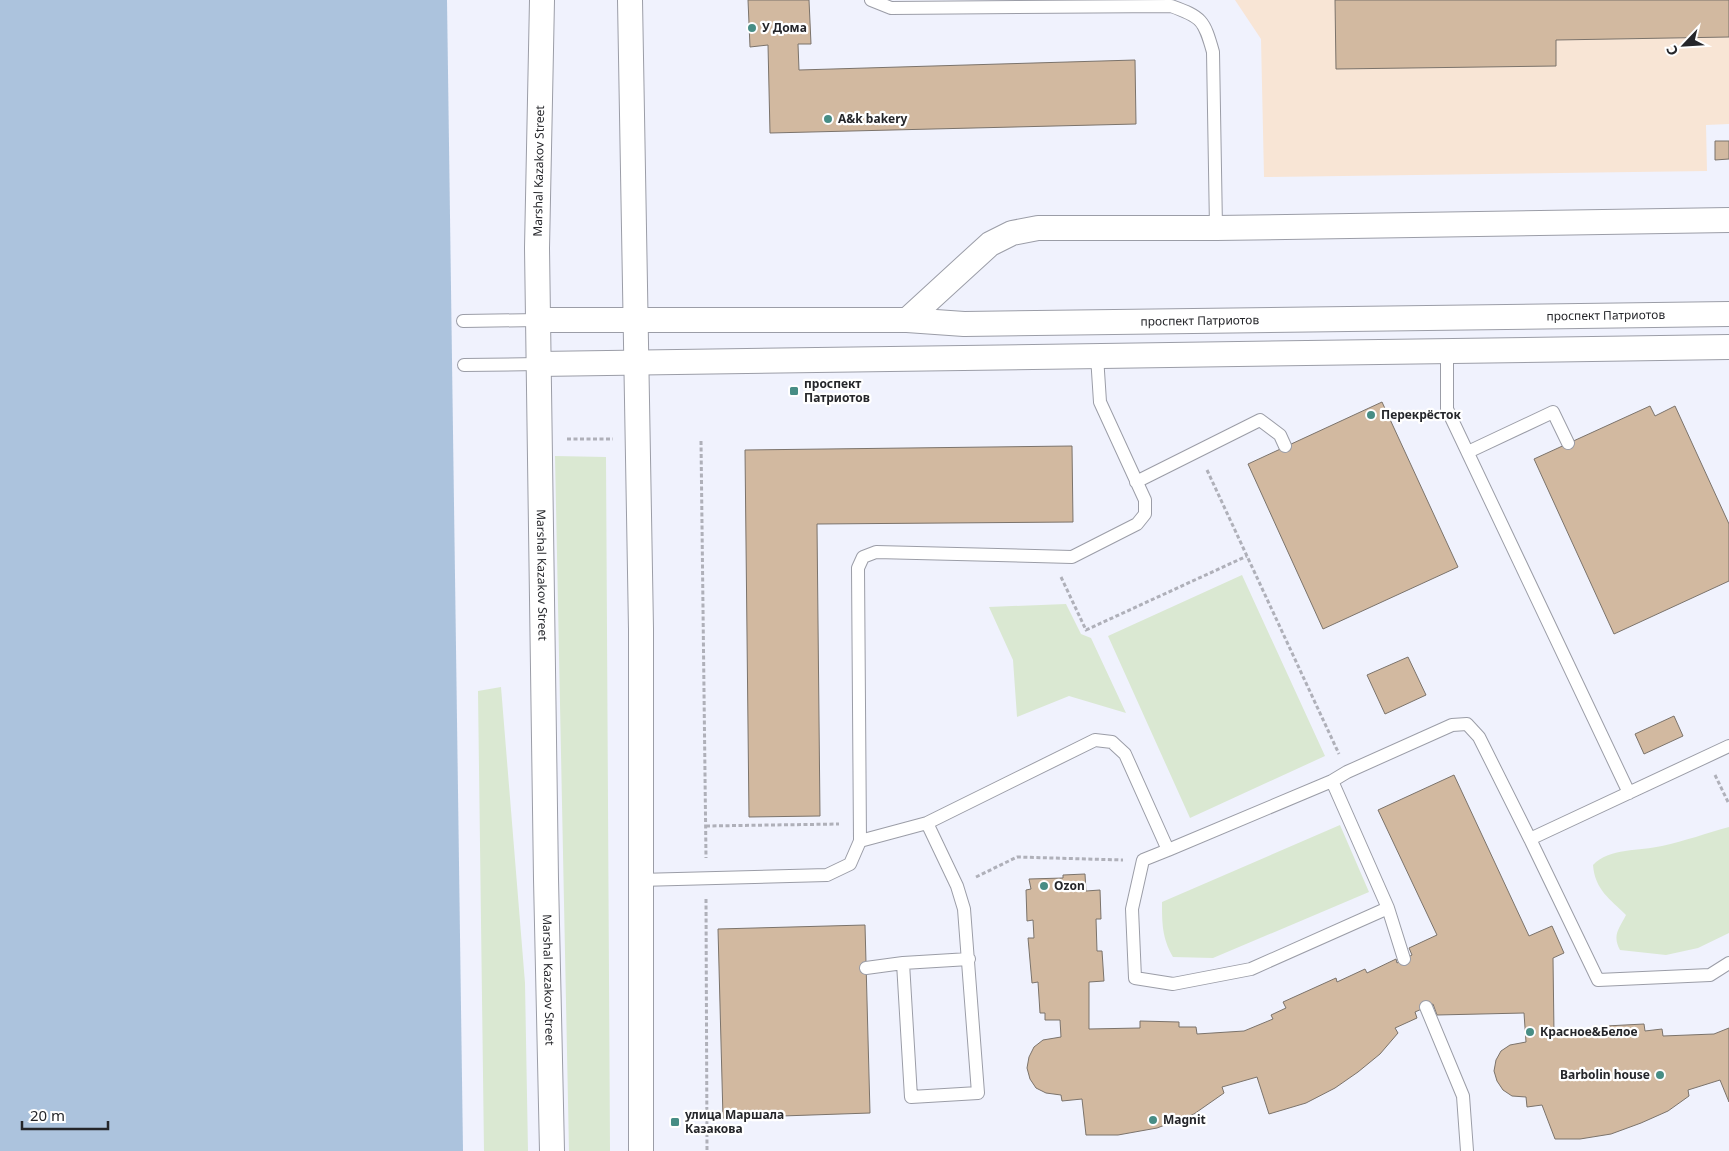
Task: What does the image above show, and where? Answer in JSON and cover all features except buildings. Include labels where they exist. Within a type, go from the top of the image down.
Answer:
[{"type":"street","name":"Marshal Kazakov Street","points":[[542,0],[537,248],[538,364],[552,1151]]},
{"type":"street","points":[[630,0],[641,628],[639,880],[640,1151]]},
{"type":"street","points":[[907,320],[990,244],[1012,233],[1038,228],[1216,228],[1729,220]]},
{"type":"street","name":"проспект Патриотов","points":[[538,320],[907,320],[964,324],[1729,314]]},
{"type":"street","points":[[538,364],[1729,347]]},
{"type":"lane","points":[[871,0],[891,8],[1171,6],[1193,14],[1207,28],[1213,52],[1216,228]]},
{"type":"lane","name":"проспект Патриотов","points":[[463,321],[538,320]]},
{"type":"lane","points":[[1447,351],[1447,409],[1629,793]]},
{"type":"lane","points":[[639,880],[827,875],[850,864],[860,841],[858,568],[863,557],[876,552],[1072,557],[1137,524],[1145,514],[1145,500],[1100,402],[1097,356]]},
{"type":"lane","points":[[464,366],[538,364]]},
{"type":"lane","points":[[1468,452],[1553,412],[1568,443]]},
{"type":"lane","points":[[1136,482],[1260,420],[1280,435],[1285,446]]},
{"type":"lane","points":[[1388,908],[1251,969],[1174,984],[1135,978],[1132,909],[1143,860],[1332,781],[1452,725],[1467,724],[1479,737],[1598,980],[1710,975],[1729,963]]},
{"type":"lane","points":[[860,841],[926,823],[1095,740],[1112,742],[1125,754],[1168,850]]},
{"type":"lane","points":[[1530,839],[1729,746]]},
{"type":"lane","points":[[1332,781],[1388,908],[1404,959]]},
{"type":"lane","points":[[903,963],[911,1097],[978,1093],[964,909],[957,886],[926,823]]},
{"type":"lane","points":[[866,968],[903,963],[969,959]]},
{"type":"lane","points":[[1426,1007],[1463,1096],[1467,1151]]},
{"type":"path","points":[[564,439],[618,439]]},
{"type":"path","points":[[701,441],[706,826],[707,1151]]},
{"type":"path","points":[[1198,451],[1348,772]]},
{"type":"path","points":[[1051,556],[1086,630],[1247,556]]},
{"type":"path","points":[[1706,757],[1729,804]]},
{"type":"path","points":[[706,826],[860,824]]},
{"type":"path","points":[[957,886],[1017,857],[1143,860]]},
{"type":"shaded area","points":[[1235,0],[1729,0],[1729,124],[1706,125],[1707,171],[1264,177],[1261,39]]},
{"type":"green space","points":[[555,456],[606,457],[610,1151],[569,1151]]},
{"type":"green space","points":[[1242,575],[1325,756],[1190,818],[1108,636]]},
{"type":"green space","points":[[1066,604],[1081,634],[1091,638],[1126,713],[1069,696],[1017,717],[1013,660],[989,607]]},
{"type":"green space","points":[[501,687],[525,983],[528,1151],[484,1151],[478,691]]},
{"type":"green space","points":[[1340,825],[1369,892],[1213,958],[1173,957],[1163,930],[1162,902]]},
{"type":"green space","points":[[1729,827],[1729,933],[1698,948],[1666,955],[1620,950],[1617,936],[1626,915],[1600,888],[1594,874],[1593,865],[1607,856],[1616,853],[1662,846]]},
{"type":"water","points":[[0,0],[447,0],[463,1151],[0,1151]]},
{"type":"place","name":"У Дома","points":[[752,28]]},
{"type":"place","name":"A&k bakery","points":[[828,119]]},
{"type":"place","name":"проспект Патриотов","points":[[794,391]]},
{"type":"place","name":"Перекрёсток","points":[[1371,415]]},
{"type":"place","name":"Ozon","points":[[1044,886]]},
{"type":"place","name":"Красное&Белое","points":[[1530,1032]]},
{"type":"place","name":"Barbolin house","points":[[1660,1075]]},
{"type":"place","name":"Magnit","points":[[1153,1120]]},
{"type":"place","name":"улица Маршала Казакова","points":[[675,1122]]}]
